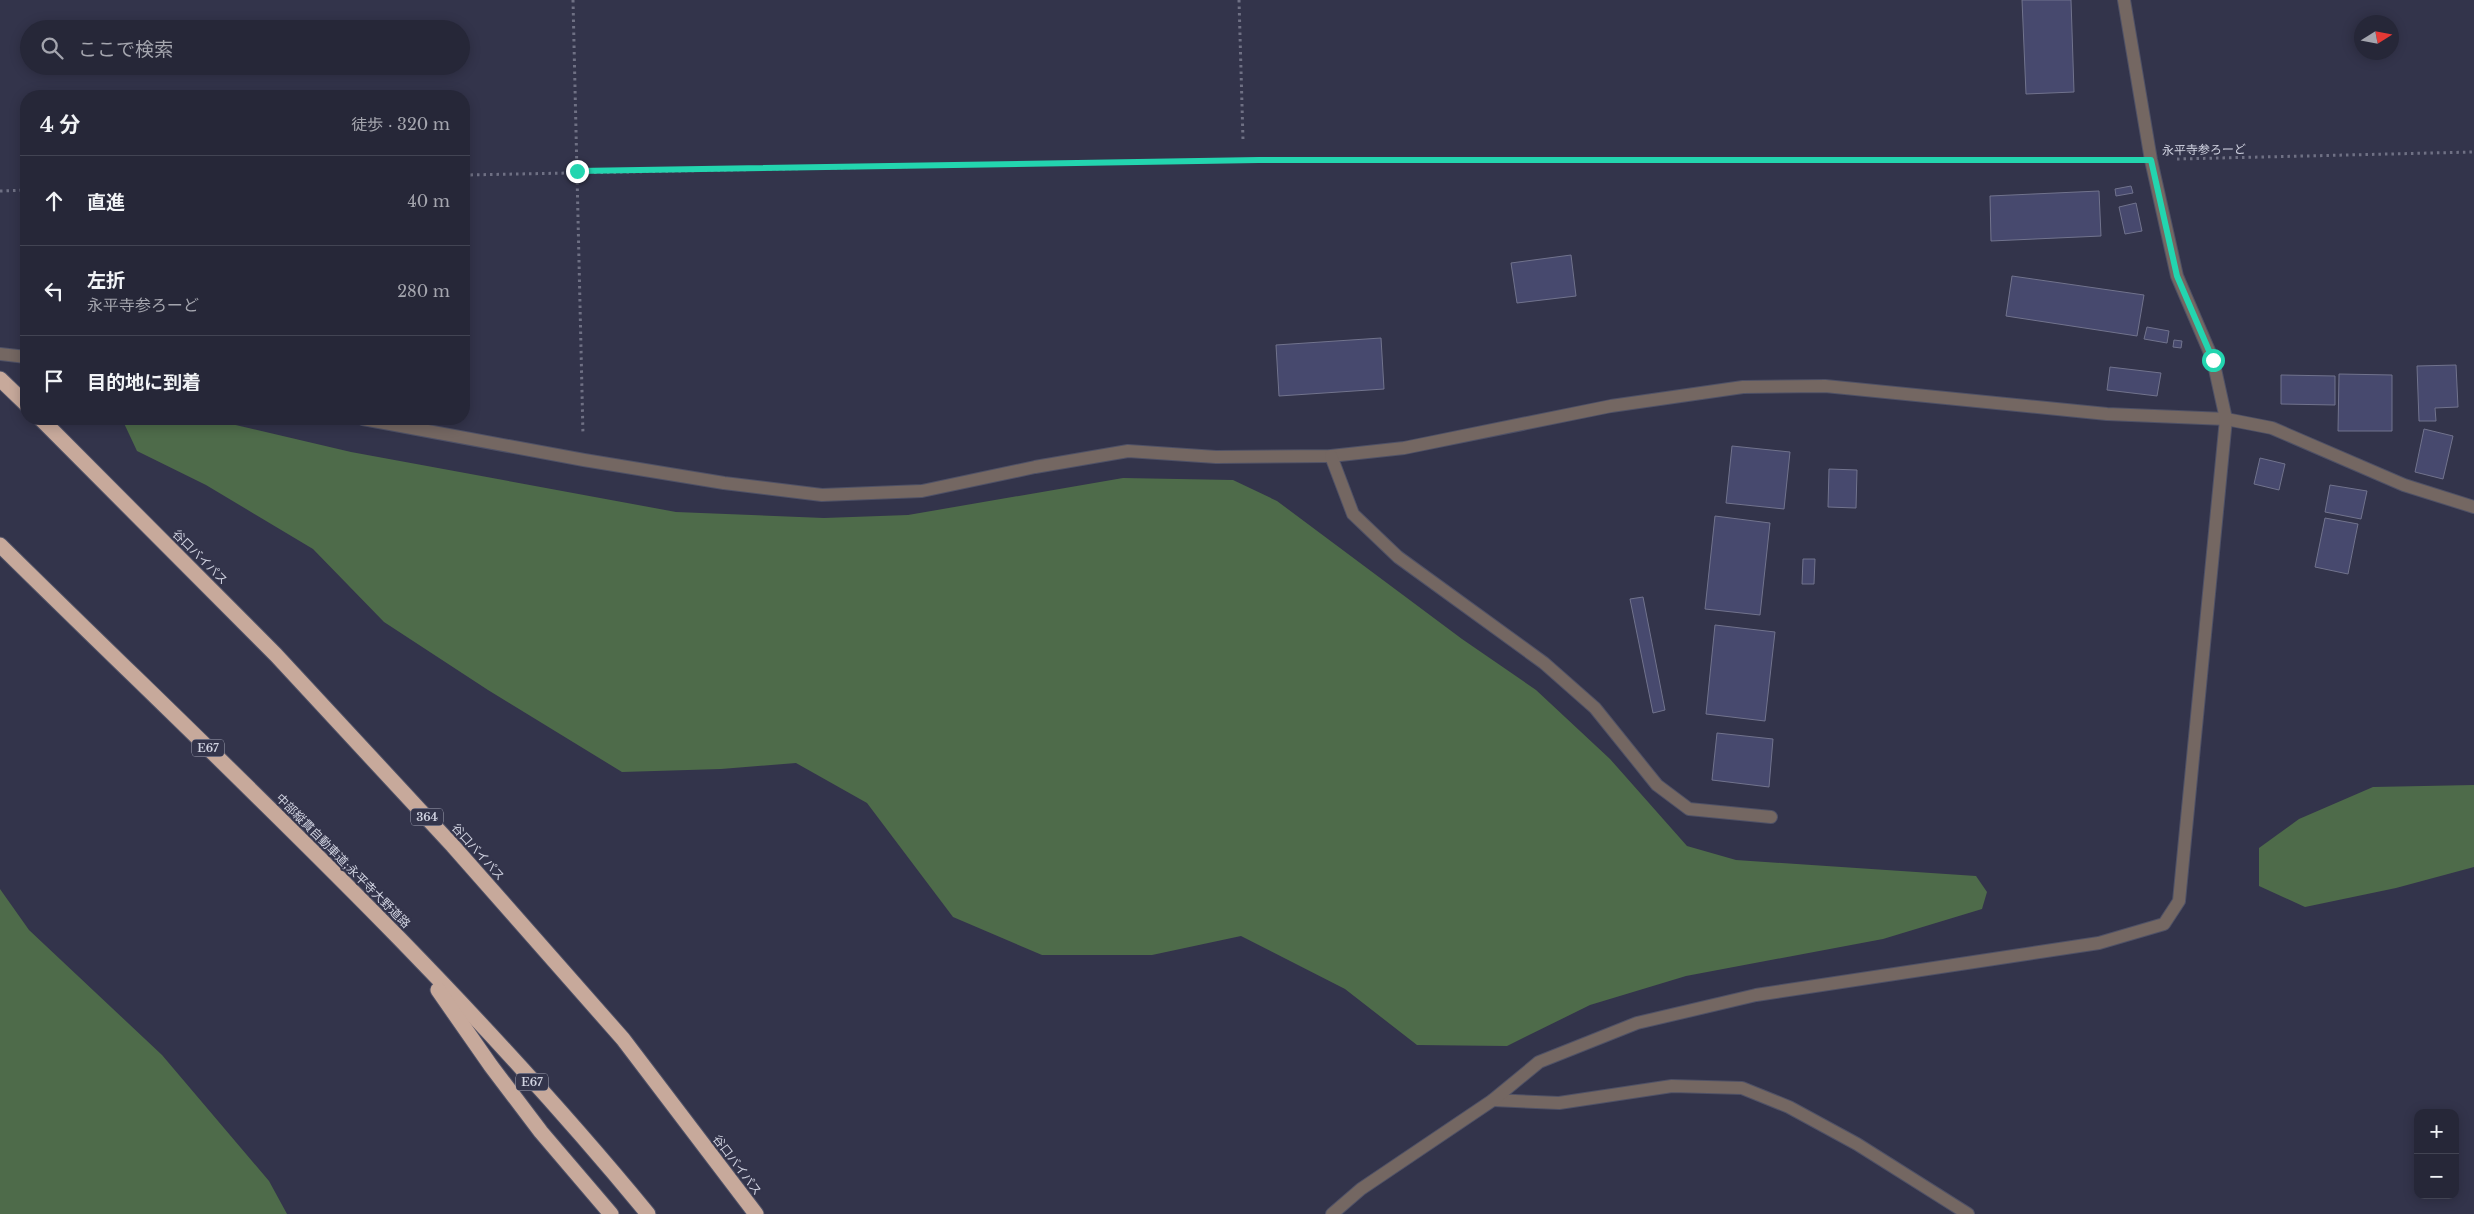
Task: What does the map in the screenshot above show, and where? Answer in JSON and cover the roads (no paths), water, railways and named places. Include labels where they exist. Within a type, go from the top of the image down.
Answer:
[{"type":"highway","points":[[0,379],[20,398]]},
{"type":"highway","name":"谷口バイパス","points":[[47,425],[276,655],[453,846],[623,1039],[756,1214]]},
{"type":"highway","name":"中部縦貫自動車道;永平寺大野道路","points":[[0,545],[244,782],[466,1008],[648,1214]]},
{"type":"highway","points":[[413,954],[491,1066],[535,1124],[611,1214]]},
{"type":"street","points":[[1332,1214],[1361,1189],[1493,1100],[1539,1062],[1636,1023],[1756,995],[2098,943],[2164,924],[2179,901],[2226,419],[2213,360],[2177,276],[2151,160],[2124,0]]},
{"type":"street","points":[[0,354],[20,356]]},
{"type":"street","points":[[395,425],[584,460],[724,483],[822,495],[922,491],[1034,467],[1128,452],[1216,457],[1331,456],[1404,448],[1611,406],[1743,388],[1825,386],[2107,414],[2226,419],[2272,428],[2404,485],[2474,507]]},
{"type":"street","points":[[1331,456],[1353,514],[1398,557],[1544,663],[1595,708],[1657,784],[1689,809],[1771,817]]},
{"type":"street","points":[[1493,1100],[1559,1103],[1672,1086],[1742,1088],[1789,1107],[1856,1144],[1968,1214]]}]
